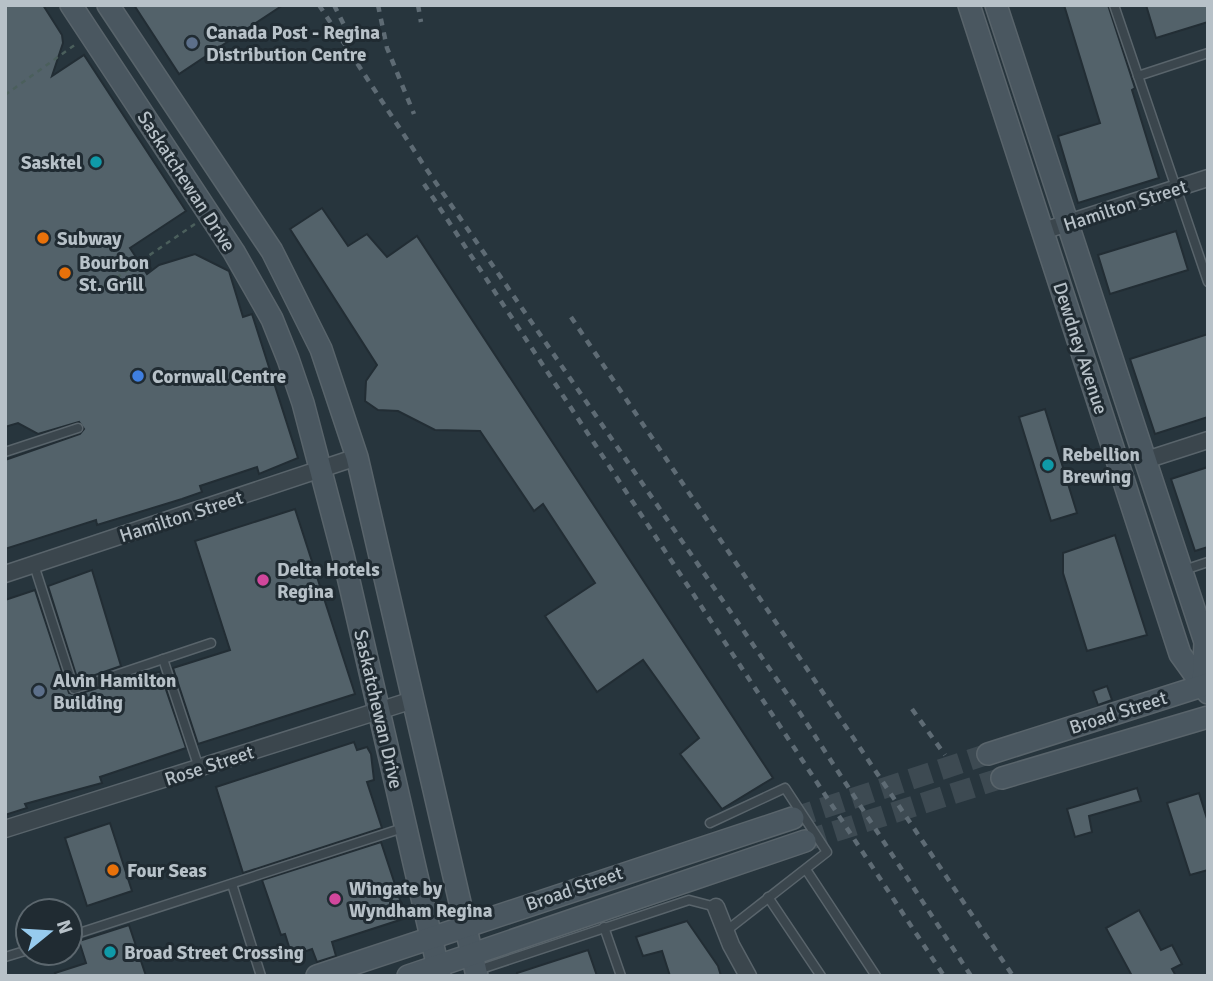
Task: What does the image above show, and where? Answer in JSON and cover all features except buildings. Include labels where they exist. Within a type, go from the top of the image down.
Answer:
[{"type":"main road","name":"Saskatchewan Drive","points":[[71,5],[209,215],[272,319],[303,403],[321,470],[381,710],[439,971]]},
{"type":"main road","name":"Dewdney Avenue","points":[[969,5],[1180,654],[1206,687]]},
{"type":"main road","name":"Dewdney Avenue","points":[[996,5],[1205,642],[1206,687]]},
{"type":"main road","name":"Saskatchewan Drive","points":[[113,13],[289,280],[321,349],[357,457],[475,967]]},
{"type":"main road","name":"Broad Street","points":[[988,754],[1206,687]]},
{"type":"main road","name":"Broad Street","points":[[1002,778],[1208,717]]},
{"type":"main road","name":"Broad Street","points":[[317,976],[793,818]]},
{"type":"main road","name":"Broad Street","points":[[408,976],[475,967],[805,841]]},
{"type":"street","name":"Hamilton Street","points":[[1043,231],[1208,178]]},
{"type":"street","points":[[1146,460],[1208,440]]},
{"type":"street","name":"Hamilton Street","points":[[5,574],[357,457]]},
{"type":"street","name":"Rose Street","points":[[5,830],[413,701]]},
{"type":"street","points":[[716,906],[748,976]]},
{"type":"lane","points":[[99,5],[113,13]]},
{"type":"lane","points":[[1114,5],[1208,282]]},
{"type":"lane","points":[[1138,76],[1208,53]]},
{"type":"lane","points":[[5,453],[78,429]]},
{"type":"lane","points":[[1182,571],[1208,562]]},
{"type":"lane","points":[[34,565],[74,689],[211,643]]},
{"type":"lane","points":[[163,659],[199,768]]},
{"type":"lane","points":[[710,823],[785,788],[827,852],[807,871],[726,932]]},
{"type":"lane","points":[[84,932],[406,827]]},
{"type":"lane","points":[[807,871],[876,976]]},
{"type":"lane","points":[[232,884],[261,976]]},
{"type":"lane","points":[[768,898],[821,976]]},
{"type":"lane","points":[[475,967],[689,900],[716,906]]},
{"type":"lane","points":[[604,927],[621,976]]},
{"type":"path","points":[[5,95],[90,34]]},
{"type":"path","points":[[100,289],[209,215]]},
{"type":"tunnel","points":[[793,818],[988,754]]},
{"type":"tunnel","points":[[805,841],[1002,778]]},
{"type":"railway","points":[[319,5],[425,167],[800,713],[971,976]]},
{"type":"railway","points":[[334,5],[349,35]]},
{"type":"railway","points":[[378,5],[387,48],[414,114]]},
{"type":"railway","points":[[418,5],[421,22]]},
{"type":"railway","points":[[424,184],[944,976]]},
{"type":"railway","points":[[571,317],[1013,976]]},
{"type":"railway","points":[[912,709],[945,755]]},
{"type":"place","name":"Canada Post - Regina Distribution Centre","points":[[192,43]]},
{"type":"place","name":"Sasktel","points":[[96,162]]},
{"type":"place","name":"Subway","points":[[43,238]]},
{"type":"place","name":"Bourbon St. Grill","points":[[65,273]]},
{"type":"place","name":"Cornwall Centre","points":[[138,376]]},
{"type":"place","name":"Rebellion Brewing","points":[[1048,465]]},
{"type":"place","name":"Delta Hotels Regina","points":[[263,580]]},
{"type":"place","name":"Alvin Hamilton Building","points":[[39,691]]},
{"type":"place","name":"Four Seas","points":[[113,870]]},
{"type":"place","name":"Wingate by Wyndham Regina","points":[[335,899]]},
{"type":"place","name":"Broad Street Crossing","points":[[110,952]]}]
